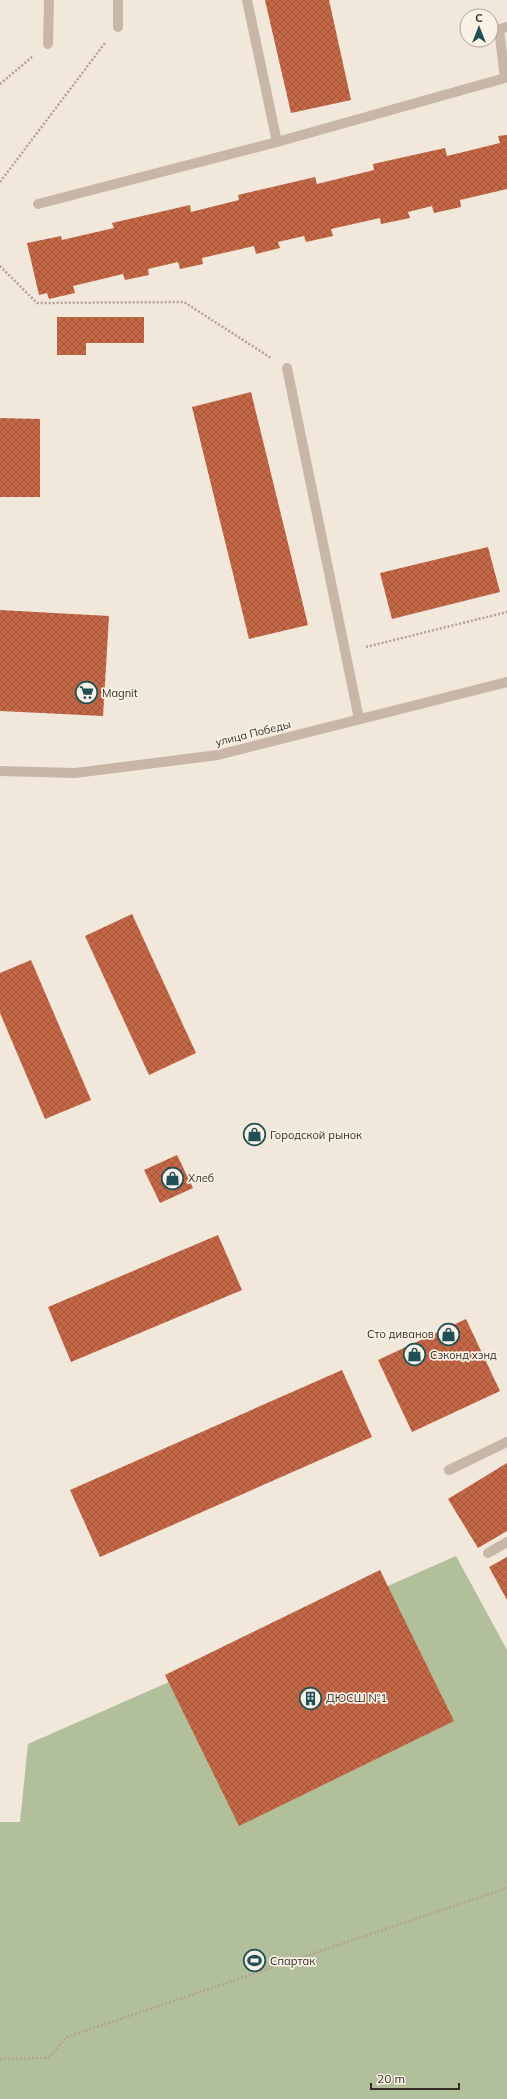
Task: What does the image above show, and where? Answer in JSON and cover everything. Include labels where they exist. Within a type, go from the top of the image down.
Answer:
[{"type":"street","points":[[48,44],[49,0]]},
{"type":"street","points":[[118,0],[118,27]]},
{"type":"street","points":[[247,0],[277,142]]},
{"type":"street","points":[[38,204],[277,142],[505,78],[499,29],[507,27]]},
{"type":"street","points":[[287,368],[359,719]]},
{"type":"street","name":"улица Победы","points":[[0,770],[75,773],[218,754],[507,682]]},
{"type":"street","points":[[449,1470],[507,1442]]},
{"type":"street","points":[[488,1553],[507,1542]]},
{"type":"path","points":[[0,182],[118,27]]},
{"type":"path","points":[[0,84],[48,44]]},
{"type":"path","points":[[0,266],[37,303],[184,302],[287,368]]},
{"type":"path","points":[[345,652],[507,612]]},
{"type":"path","points":[[0,2059],[48,2058],[67,2037],[507,1888]]},
{"type":"green space","name":"Спартак","points":[[456,1556],[507,1650],[507,2099],[0,2099],[0,1822],[20,1822],[28,1744]]},
{"type":"building","points":[[265,0],[329,0],[351,100],[291,113]]},
{"type":"building","points":[[507,135],[507,189],[460,200],[461,207],[434,213],[432,206],[408,212],[410,218],[381,224],[380,218],[331,229],[333,236],[306,242],[304,236],[278,242],[280,248],[256,254],[254,246],[202,258],[203,264],[180,269],[178,262],[148,269],[149,275],[125,280],[123,274],[73,286],[75,293],[49,299],[47,293],[39,295],[27,243],[61,236],[62,240],[114,228],[112,223],[190,205],[191,212],[239,200],[238,195],[315,177],[317,184],[374,170],[373,164],[445,148],[447,156],[500,143],[498,136]]},
{"type":"building","points":[[57,317],[144,317],[144,343],[86,343],[86,355],[57,355]]},
{"type":"building","points":[[251,392],[308,625],[249,639],[192,407]]},
{"type":"building","points":[[0,418],[40,419],[40,497],[0,497]]},
{"type":"building","points":[[488,547],[500,592],[392,619],[380,573]]},
{"type":"building","points":[[0,610],[109,616],[103,716],[0,711]]},
{"type":"building","points":[[132,914],[196,1053],[149,1075],[85,936]]},
{"type":"building","points":[[31,960],[91,1100],[45,1119],[0,1013],[0,973]]},
{"type":"building","points":[[177,1155],[193,1188],[160,1203],[144,1170]]},
{"type":"building","points":[[218,1235],[242,1290],[71,1362],[48,1307]]},
{"type":"building","points":[[466,1319],[500,1391],[412,1432],[378,1360]]},
{"type":"building","points":[[342,1370],[372,1437],[100,1557],[70,1490]]},
{"type":"building","points":[[507,1463],[507,1531],[478,1548],[448,1499]]},
{"type":"building","points":[[507,1557],[507,1600],[489,1567]]},
{"type":"building","name":"ДЮСШ №1","points":[[380,1570],[454,1721],[239,1826],[165,1675]]},
{"type":"place","name":"Magnit","points":[[86,693]]},
{"type":"place","name":"Городской рынок","points":[[254,1135]]},
{"type":"place","name":"Хлеб","points":[[172,1178]]},
{"type":"place","name":"Сто диванов","points":[[449,1334]]},
{"type":"place","name":"Сэконд хэнд","points":[[415,1355]]},
{"type":"place","name":"ДЮСШ №1","points":[[310,1698]]},
{"type":"place","name":"Спартак","points":[[254,1961]]}]
